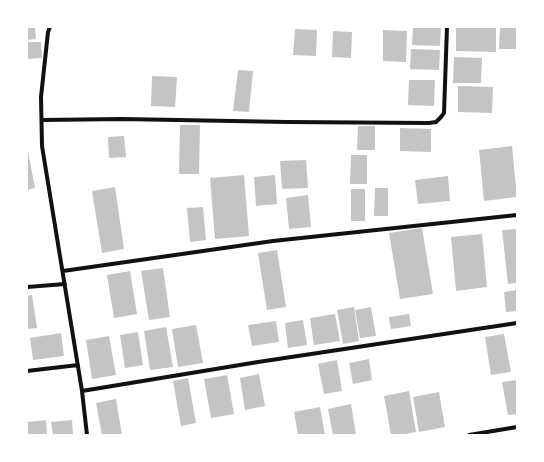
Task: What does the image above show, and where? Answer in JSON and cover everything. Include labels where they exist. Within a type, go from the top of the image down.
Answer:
[{"type":"street","points":[[50,27],[48,32],[41,97],[42,146],[78,365],[87,435]]},
{"type":"street","points":[[42,120],[122,119],[295,122],[436,122],[444,113],[447,27]]},
{"type":"street","points":[[63,271],[273,241],[517,215]]},
{"type":"street","points":[[27,286],[65,284]]},
{"type":"street","points":[[82,391],[258,362],[517,323]]},
{"type":"street","points":[[27,371],[78,365]]},
{"type":"street","points":[[469,435],[517,427]]},
{"type":"building","points":[[27,27],[35,27],[36,39],[27,40]]},
{"type":"building","points":[[413,27],[441,27],[440,46],[412,45]]},
{"type":"building","points":[[456,27],[496,28],[496,52],[456,51]]},
{"type":"building","points":[[500,27],[517,27],[517,49],[499,49]]},
{"type":"building","points":[[295,29],[317,30],[316,56],[293,55]]},
{"type":"building","points":[[383,30],[407,31],[406,62],[383,61]]},
{"type":"building","points":[[333,31],[352,32],[351,58],[332,57]]},
{"type":"building","points":[[27,42],[41,42],[42,58],[27,59]]},
{"type":"building","points":[[411,49],[440,50],[439,70],[410,69]]},
{"type":"building","points":[[454,57],[482,58],[481,83],[453,83]]},
{"type":"building","points":[[238,70],[253,71],[249,112],[233,111]]},
{"type":"building","points":[[152,76],[177,77],[175,107],[151,106]]},
{"type":"building","points":[[409,80],[435,80],[434,106],[408,105]]},
{"type":"building","points":[[458,86],[493,87],[492,113],[458,112]]},
{"type":"building","points":[[180,125],[200,125],[199,174],[179,174]]},
{"type":"building","points":[[358,126],[375,126],[375,150],[357,150]]},
{"type":"building","points":[[400,128],[431,129],[431,152],[400,151]]},
{"type":"building","points":[[124,136],[126,157],[109,158],[108,137]]},
{"type":"building","points":[[512,146],[517,197],[484,201],[479,150]]},
{"type":"building","points":[[27,151],[35,188],[27,190]]},
{"type":"building","points":[[351,155],[367,155],[367,184],[350,184]]},
{"type":"building","points":[[306,160],[308,188],[282,189],[280,161]]},
{"type":"building","points":[[244,175],[249,236],[215,239],[210,178]]},
{"type":"building","points":[[275,175],[277,204],[256,206],[254,177]]},
{"type":"building","points":[[448,176],[450,201],[418,204],[415,180]]},
{"type":"building","points":[[115,187],[124,249],[102,253],[92,191]]},
{"type":"building","points":[[375,188],[388,188],[388,216],[374,216]]},
{"type":"building","points":[[351,189],[365,189],[365,221],[351,221]]},
{"type":"building","points":[[308,195],[311,227],[289,229],[286,198]]},
{"type":"building","points":[[203,207],[206,240],[190,242],[187,208]]},
{"type":"building","points":[[422,228],[433,294],[400,299],[389,233]]},
{"type":"building","points":[[517,229],[517,283],[508,284],[502,230]]},
{"type":"building","points":[[482,234],[487,287],[456,291],[451,237]]},
{"type":"building","points":[[277,250],[286,307],[267,310],[258,253]]},
{"type":"building","points":[[163,268],[170,317],[149,320],[141,271]]},
{"type":"building","points":[[130,271],[137,314],[114,318],[107,275]]},
{"type":"building","points":[[517,290],[517,311],[506,312],[504,292]]},
{"type":"building","points":[[32,295],[37,328],[27,329],[27,296]]},
{"type":"building","points":[[354,307],[359,341],[343,344],[337,310]]},
{"type":"building","points":[[371,307],[376,336],[360,338],[355,310]]},
{"type":"building","points":[[335,314],[340,341],[314,345],[310,318]]},
{"type":"building","points":[[409,314],[411,326],[391,329],[389,317]]},
{"type":"building","points":[[303,320],[307,345],[288,348],[285,323]]},
{"type":"building","points":[[276,321],[279,342],[252,346],[248,325]]},
{"type":"building","points":[[196,325],[203,363],[178,367],[172,329]]},
{"type":"building","points":[[166,327],[173,367],[150,370],[144,331]]},
{"type":"building","points":[[138,332],[143,365],[125,368],[120,335]]},
{"type":"building","points":[[61,333],[64,356],[33,360],[30,338]]},
{"type":"building","points":[[504,334],[511,372],[491,375],[485,337]]},
{"type":"building","points":[[109,336],[116,375],[92,379],[86,340]]},
{"type":"building","points":[[369,359],[372,380],[353,384],[349,363]]},
{"type":"building","points":[[337,360],[342,391],[324,394],[318,364]]},
{"type":"building","points":[[259,374],[265,406],[245,410],[240,378]]},
{"type":"building","points":[[227,375],[234,414],[211,418],[204,379]]},
{"type":"building","points":[[188,378],[196,423],[181,426],[173,381]]},
{"type":"building","points":[[517,380],[517,414],[508,415],[502,382]]},
{"type":"building","points":[[409,391],[416,432],[391,435],[384,396]]},
{"type":"building","points":[[439,392],[445,427],[419,432],[413,397]]},
{"type":"building","points":[[116,399],[122,435],[102,435],[96,403]]},
{"type":"building","points":[[351,404],[356,435],[333,435],[328,409]]},
{"type":"building","points":[[320,407],[325,435],[298,435],[294,412]]},
{"type":"building","points":[[46,420],[47,435],[28,435],[27,422]]},
{"type":"building","points":[[72,420],[73,435],[53,435],[51,422]]}]
